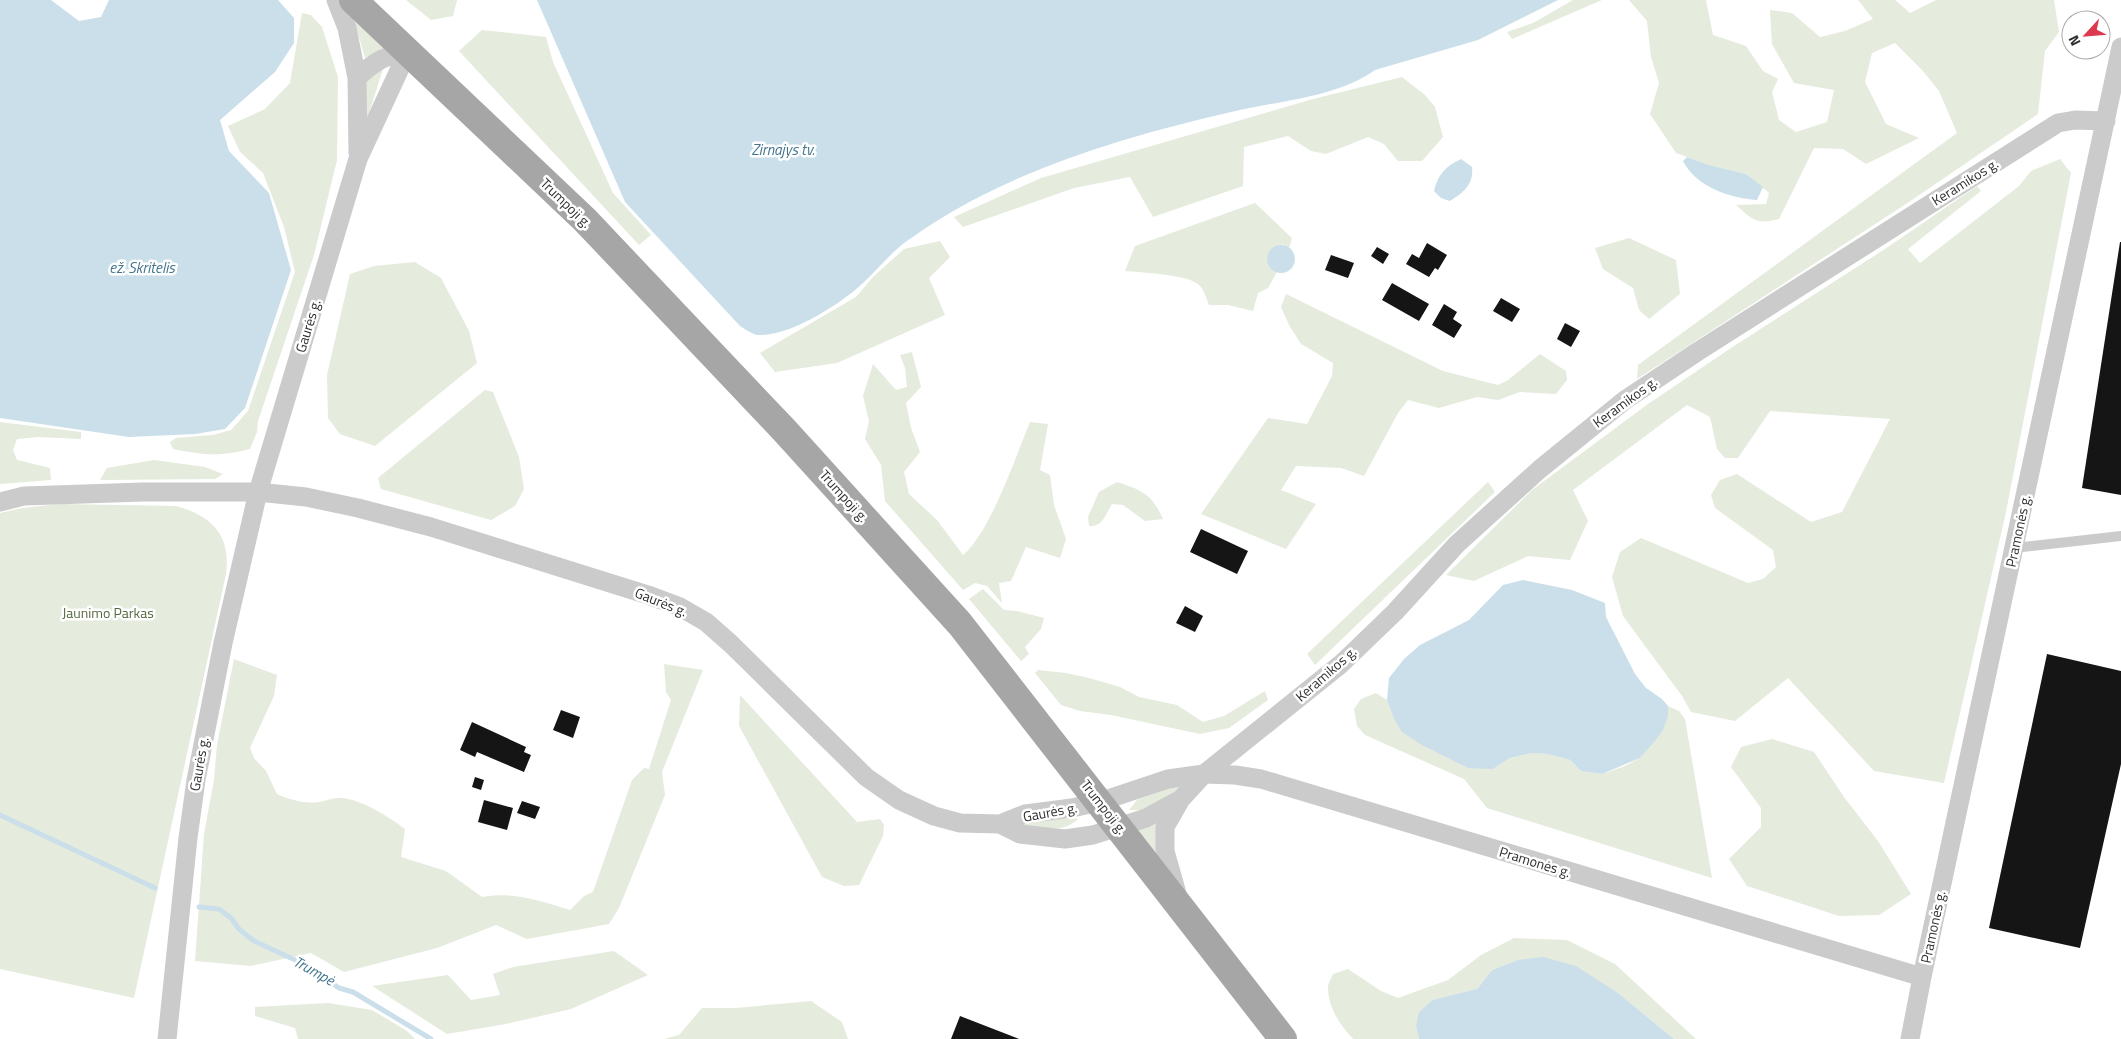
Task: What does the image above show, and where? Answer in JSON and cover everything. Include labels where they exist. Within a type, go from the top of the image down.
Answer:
[{"type":"main road","name":"Trumpoji g.","points":[[354,0],[585,220],[785,431],[960,624],[1283,1039]]},
{"type":"street","name":"Gaurės g.","points":[[336,0],[347,28],[357,78],[358,160]]},
{"type":"street","name":"Pramonės g.","points":[[1910,1039],[2121,48]]},
{"type":"street","name":"Gaurės g.","points":[[167,1039],[196,780],[223,643],[258,492],[358,160],[408,51]]},
{"type":"street","points":[[357,78],[372,63],[385,57],[408,51]]},
{"type":"street","name":"Keramikos g.","points":[[1204,774],[1341,664],[1395,612],[1457,544],[1540,469],[1625,400],[1696,352],[2058,123],[2075,120],[2106,121]]},
{"type":"street","name":"Gaurės g.","points":[[0,502],[24,496],[75,493],[258,492],[306,497],[376,512],[648,595],[680,607],[706,622],[732,644],[866,777],[900,800],[934,816],[960,823],[1000,824],[1025,814],[1072,808],[1099,802]]},
{"type":"street","points":[[1181,908],[1164,851],[1165,827],[1181,799],[1204,774]]},
{"type":"street","name":"Pramonės g.","points":[[1099,802],[1168,779],[1204,774],[1235,775],[1261,779],[1922,977]]},
{"type":"street","points":[[1119,827],[1146,818],[1181,799]]},
{"type":"street","name":"Gaurės g.","points":[[1000,824],[1020,834],[1065,839],[1093,835],[1119,827]]},
{"type":"lane","points":[[2014,548],[2121,536]]},
{"type":"green space","points":[[406,0],[457,0],[453,16],[431,20]]},
{"type":"green space","points":[[1573,0],[1602,0],[1512,39],[1507,32],[1533,23]]},
{"type":"green space","points":[[1629,0],[1706,0],[1713,35],[1746,46],[1763,71],[1778,79],[1772,92],[1779,120],[1796,132],[1827,122],[1834,90],[1794,83],[1772,44],[1770,10],[1792,13],[1820,37],[1845,31],[1873,19],[1858,0],[1895,0],[1910,13],[1936,0],[2054,0],[2059,32],[2045,51],[2038,114],[1909,202],[1637,379],[1638,365],[1957,133],[1939,91],[1922,70],[1895,43],[1872,53],[1865,82],[1886,124],[1919,138],[1866,164],[1843,149],[1814,148],[1779,219],[1771,221],[1755,220],[1736,205],[1766,204],[1769,193],[1746,174],[1709,165],[1676,153],[1650,114],[1659,83],[1651,57],[1647,21]]},
{"type":"green space","points":[[302,13],[311,15],[322,27],[338,77],[337,160],[314,255],[250,449],[212,454],[173,449],[170,442],[176,438],[213,435],[231,430],[248,411],[295,272],[284,227],[263,173],[240,152],[228,126],[265,109],[290,83]]},
{"type":"green space","points":[[354,20],[384,48],[365,58]]},
{"type":"green space","points":[[482,30],[546,37],[553,62],[613,193],[651,235],[639,245],[459,51]]},
{"type":"green space","points":[[384,66],[361,138],[366,80]]},
{"type":"green space","points":[[1402,77],[1425,95],[1435,107],[1443,137],[1422,161],[1398,161],[1384,144],[1368,137],[1326,154],[1311,151],[1288,136],[1244,147],[1243,186],[1153,217],[1130,177],[1074,188],[963,227],[954,217],[1041,178],[1313,99]]},
{"type":"green space","points":[[2060,159],[2071,173],[2006,512],[1944,783],[1874,771],[1788,678],[1735,721],[1691,712],[1682,696],[1623,616],[1612,577],[1620,552],[1641,538],[1748,583],[1763,579],[1776,567],[1773,550],[1715,508],[1711,495],[1720,480],[1737,474],[1811,522],[1842,512],[1890,419],[1770,411],[1738,458],[1725,458],[1717,449],[1710,417],[1687,405],[1573,490],[1588,521],[1570,560],[1528,556],[1474,581],[1446,575],[1532,490],[1648,404],[1885,249],[1977,186],[1981,191],[1908,249],[1920,263],[2019,186],[2031,171]]},
{"type":"green space","points":[[1255,203],[1292,238],[1289,248],[1282,244],[1273,270],[1277,272],[1268,288],[1258,293],[1253,311],[1228,305],[1209,305],[1205,293],[1200,286],[1184,278],[1125,271],[1135,246]]},
{"type":"green space","points":[[1629,238],[1676,260],[1680,294],[1649,319],[1639,310],[1633,288],[1603,269],[1595,248]]},
{"type":"green space","points":[[940,241],[950,257],[929,278],[945,315],[837,363],[775,372],[760,353],[856,297],[873,277],[904,249]]},
{"type":"green space","points":[[415,262],[441,278],[469,331],[477,363],[375,446],[340,434],[328,418],[327,375],[350,274],[374,266]]},
{"type":"green space","points":[[1286,294],[1443,371],[1498,385],[1508,380],[1540,354],[1566,371],[1567,380],[1556,394],[1520,392],[1498,400],[1477,397],[1439,408],[1408,400],[1398,413],[1364,476],[1341,468],[1296,466],[1281,490],[1316,504],[1286,549],[1201,514],[1268,418],[1307,424],[1332,376],[1333,363],[1301,344],[1289,325],[1281,307]]},
{"type":"green space","points":[[912,352],[921,387],[906,403],[911,428],[920,452],[904,472],[909,494],[937,520],[963,555],[983,530],[1010,473],[1030,422],[1048,424],[1040,470],[1050,475],[1054,505],[1066,539],[1060,558],[1026,547],[1011,581],[999,583],[1002,603],[987,586],[975,583],[963,590],[885,501],[881,465],[865,439],[869,421],[863,396],[873,364],[896,390],[907,387],[905,368],[900,355]]},
{"type":"green space","points":[[485,390],[493,392],[519,457],[524,489],[515,506],[491,520],[381,489],[378,478]]},
{"type":"green space","points":[[0,422],[81,432],[81,439],[38,437],[17,439],[13,450],[17,460],[50,468],[51,480],[0,484]]},
{"type":"green space","points":[[154,460],[205,467],[223,474],[215,479],[100,480],[107,468]]},
{"type":"green space","points":[[1117,482],[1140,491],[1150,498],[1163,519],[1145,521],[1123,505],[1112,504],[1098,525],[1089,526],[1088,517],[1099,492]]},
{"type":"green space","points":[[1488,482],[1495,492],[1315,665],[1307,654]]},
{"type":"green space","name":"Jaunimo Parkas","points":[[60,504],[176,506],[189,510],[200,515],[216,529],[222,538],[227,560],[226,574],[134,998],[0,969],[0,513],[22,508]]},
{"type":"green space","points":[[983,589],[1004,610],[1017,611],[1044,618],[1041,629],[1025,647],[1029,654],[1021,661],[969,599]]},
{"type":"green space","points":[[234,659],[277,675],[274,696],[250,748],[254,758],[266,771],[277,794],[303,802],[319,802],[339,798],[358,802],[384,814],[405,829],[401,857],[446,871],[482,897],[493,895],[516,896],[538,900],[570,910],[584,896],[593,892],[632,780],[644,768],[649,769],[671,700],[666,692],[664,664],[703,670],[662,772],[665,795],[619,908],[609,924],[527,939],[496,925],[437,948],[344,972],[311,953],[251,966],[195,961],[204,834],[214,780],[217,745]]},
{"type":"green space","points":[[1038,670],[1066,673],[1120,687],[1139,697],[1177,705],[1203,722],[1224,716],[1265,691],[1268,700],[1229,728],[1200,734],[1111,715],[1080,711],[1061,705],[1035,673]]},
{"type":"green space","points":[[1376,693],[1387,700],[1394,719],[1493,769],[1510,758],[1532,753],[1548,754],[1570,760],[1581,771],[1602,774],[1625,766],[1640,758],[1668,716],[1668,706],[1679,711],[1685,719],[1712,878],[1487,808],[1464,779],[1365,735],[1357,726],[1354,709],[1361,699]]},
{"type":"green space","points":[[740,695],[857,822],[880,819],[884,825],[883,836],[859,885],[844,886],[822,877],[739,726]]},
{"type":"green space","points":[[1772,739],[1814,752],[1844,797],[1878,841],[1911,894],[1879,915],[1839,916],[1747,886],[1729,859],[1761,827],[1761,808],[1731,767],[1741,747]]},
{"type":"green space","points":[[1171,787],[1177,787],[1178,790],[1143,810],[1129,810],[1137,800]]},
{"type":"green space","points":[[1078,819],[1065,827],[1043,829],[1021,826],[1022,822]]},
{"type":"green space","points":[[1159,819],[1155,854],[1137,831]]},
{"type":"green space","points":[[1514,938],[1567,940],[1615,964],[1696,1039],[1674,1039],[1618,993],[1518,960],[1492,970],[1477,989],[1416,1026],[1419,1039],[1353,1039],[1340,1022],[1330,1003],[1328,987],[1333,974],[1348,969],[1381,991],[1398,998],[1448,980],[1481,955]]},
{"type":"green space","points":[[614,951],[648,975],[571,1009],[506,1024],[447,1034],[372,986],[448,975],[471,1000],[500,995],[493,974],[513,967]]},
{"type":"green space","points":[[811,1001],[842,1022],[848,1039],[664,1039],[679,1035],[702,1008],[736,1008]]},
{"type":"green space","points":[[328,1003],[372,1010],[407,1031],[415,1039],[298,1039],[295,1028],[255,1016],[255,1007]]},
{"type":"water","name":"ež. Skritelis","points":[[0,0],[51,0],[79,21],[101,17],[109,0],[278,0],[294,18],[294,43],[275,72],[220,120],[229,151],[269,193],[291,270],[245,408],[225,429],[195,434],[129,437],[0,418]]},
{"type":"water","name":"Zirnajys tv.","points":[[537,0],[1558,0],[1478,40],[1375,70],[1342,87],[1324,93],[1231,112],[1167,128],[1103,146],[1041,169],[971,201],[922,230],[904,243],[842,300],[814,318],[784,331],[757,335],[740,326],[625,202]]},
{"type":"water","points":[[1687,157],[1709,165],[1746,174],[1763,187],[1757,200],[1725,194],[1705,184],[1696,178],[1683,161]]},
{"type":"water","points":[[1461,159],[1472,167],[1470,183],[1464,191],[1450,201],[1441,198],[1434,191],[1440,175]]},
{"type":"water","points":[[1281,245],[1291,249],[1295,259],[1291,269],[1281,273],[1271,269],[1267,259],[1271,249]]},
{"type":"water","points":[[1523,580],[1572,590],[1605,603],[1606,617],[1635,674],[1646,688],[1662,699],[1668,706],[1668,716],[1663,730],[1640,758],[1602,774],[1581,771],[1570,760],[1548,754],[1532,753],[1510,758],[1493,769],[1468,768],[1422,745],[1402,732],[1394,719],[1387,700],[1389,678],[1404,659],[1420,645],[1469,620],[1503,585]]},
{"type":"water","points":[[1543,957],[1576,966],[1618,993],[1674,1039],[1419,1039],[1416,1026],[1419,1012],[1433,1000],[1477,989],[1492,970],[1518,960]]},
{"type":"building","points":[[2121,242],[2121,495],[2082,488]]},
{"type":"building","points":[[1427,243],[1447,255],[1438,270],[1435,268],[1429,277],[1406,264],[1412,254],[1419,258]]},
{"type":"building","points":[[1377,247],[1389,254],[1383,264],[1371,256]]},
{"type":"building","points":[[1331,255],[1354,263],[1348,278],[1325,270]]},
{"type":"building","points":[[1392,283],[1429,304],[1419,321],[1382,300]]},
{"type":"building","points":[[1501,298],[1520,309],[1512,322],[1493,311]]},
{"type":"building","points":[[1444,304],[1457,312],[1453,319],[1462,325],[1454,338],[1432,325]]},
{"type":"building","points":[[1565,323],[1580,331],[1571,347],[1557,339]]},
{"type":"building","points":[[1201,529],[1248,551],[1237,574],[1190,552]]},
{"type":"building","points":[[1185,606],[1203,616],[1195,632],[1176,623]]},
{"type":"building","points":[[2047,654],[2121,671],[2121,764],[2080,948],[1989,928]]},
{"type":"building","points":[[561,710],[580,717],[573,738],[553,730]]},
{"type":"building","points":[[472,722],[526,747],[524,752],[531,755],[524,772],[477,752],[475,757],[460,750]]},
{"type":"building","points":[[475,777],[484,780],[481,790],[472,787]]},
{"type":"building","points":[[484,800],[513,808],[507,830],[478,822]]},
{"type":"building","points":[[522,801],[540,807],[535,819],[517,813]]},
{"type":"building","points":[[960,1016],[1019,1039],[951,1039]]},
{"type":"waterway","name":"Trumpė","points":[[0,815],[155,888]]},
{"type":"waterway","name":"Trumpė","points":[[199,907],[219,909],[254,941],[306,965],[339,988],[353,992],[431,1039]]}]
